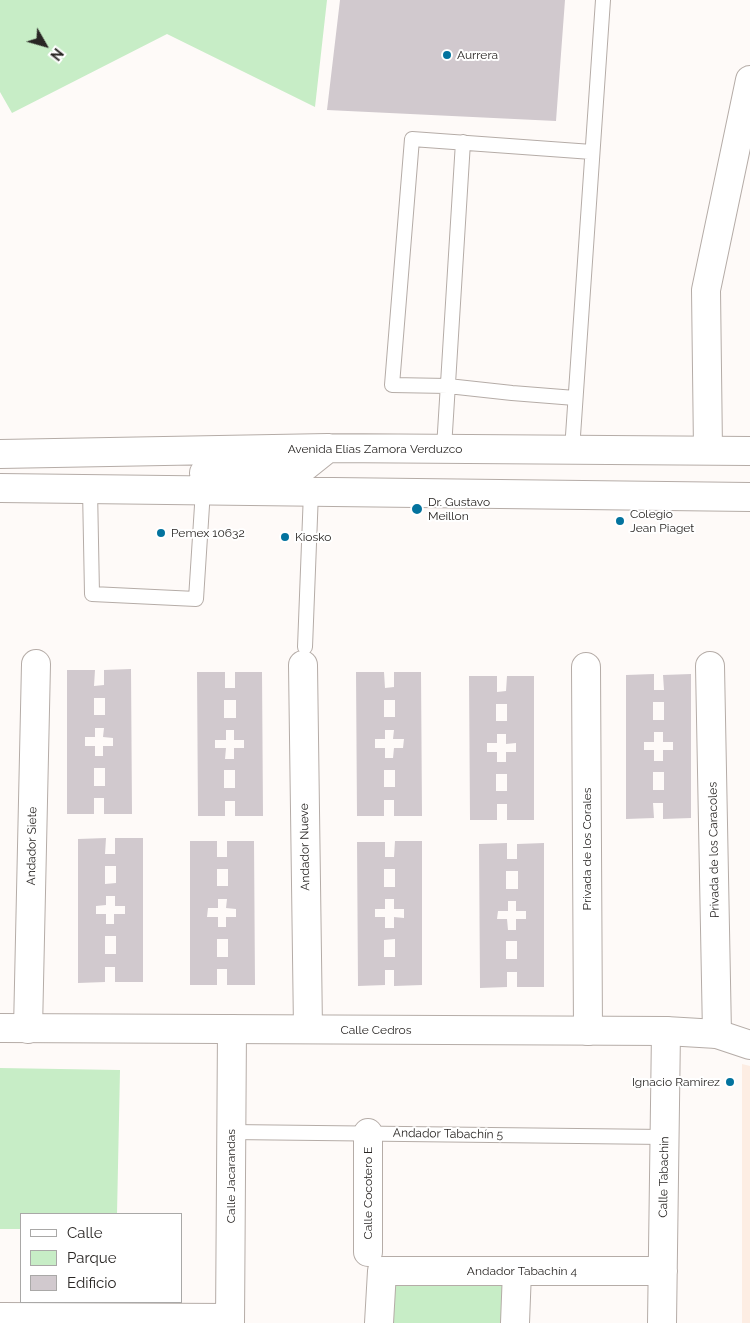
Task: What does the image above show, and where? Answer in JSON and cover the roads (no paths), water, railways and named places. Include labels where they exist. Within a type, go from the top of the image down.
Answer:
[{"type":"street","points":[[708,450],[706,290],[750,80]]},
{"type":"street","points":[[157,490],[179,473],[303,468],[328,448]]},
{"type":"street","name":"Avenida Elías Zamora Verduzco","points":[[0,454],[328,448],[750,450]]},
{"type":"street","points":[[0,488],[750,498]]},
{"type":"street","name":"Andador Nueve","points":[[304,656],[308,1029]]},
{"type":"street","name":"Andador Siete","points":[[28,1029],[36,664]]},
{"type":"street","name":"Privada de los Caracoles","points":[[710,666],[717,1034]]},
{"type":"street","name":"Privada de los Corales","points":[[586,667],[588,1030]]},
{"type":"street","name":"Calle Cedros","points":[[0,1028],[666,1031],[717,1034],[750,1045]]},
{"type":"street","name":"Calle Jacarandas","points":[[230,1321],[232,1029]]},
{"type":"street","name":"Calle Tabachin","points":[[662,1323],[666,1031]]},
{"type":"street","name":"Calle Cocotero E","points":[[368,1134],[379,1323]]},
{"type":"street","name":"Andador Tabachín 4","points":[[375,1261],[516,1271],[663,1271]]},
{"type":"street","points":[[515,1323],[516,1271]]},
{"type":"street","points":[[0,1317],[230,1321]]},
{"type":"lane","points":[[572,450],[603,0]]},
{"type":"lane","points":[[575,398],[448,386],[392,385],[412,139],[592,152]]},
{"type":"lane","points":[[444,448],[463,142]]},
{"type":"lane","points":[[90,489],[92,594],[196,599],[203,490]]},
{"type":"lane","points":[[304,656],[310,492]]},
{"type":"lane","name":"Andador Tabachín 5","points":[[231,1132],[664,1137]]},
{"type":"place","name":"Aurrera","points":[[447,55]]},
{"type":"place","name":"Dr. Gustavo Meillon","points":[[417,509]]},
{"type":"place","name":"Colegio Jean Piaget","points":[[620,521]]},
{"type":"place","name":"Pemex 10632","points":[[161,533]]},
{"type":"place","name":"Kiosko","points":[[285,537]]},
{"type":"place","name":"Ignacio Ramirez","points":[[730,1082]]}]
